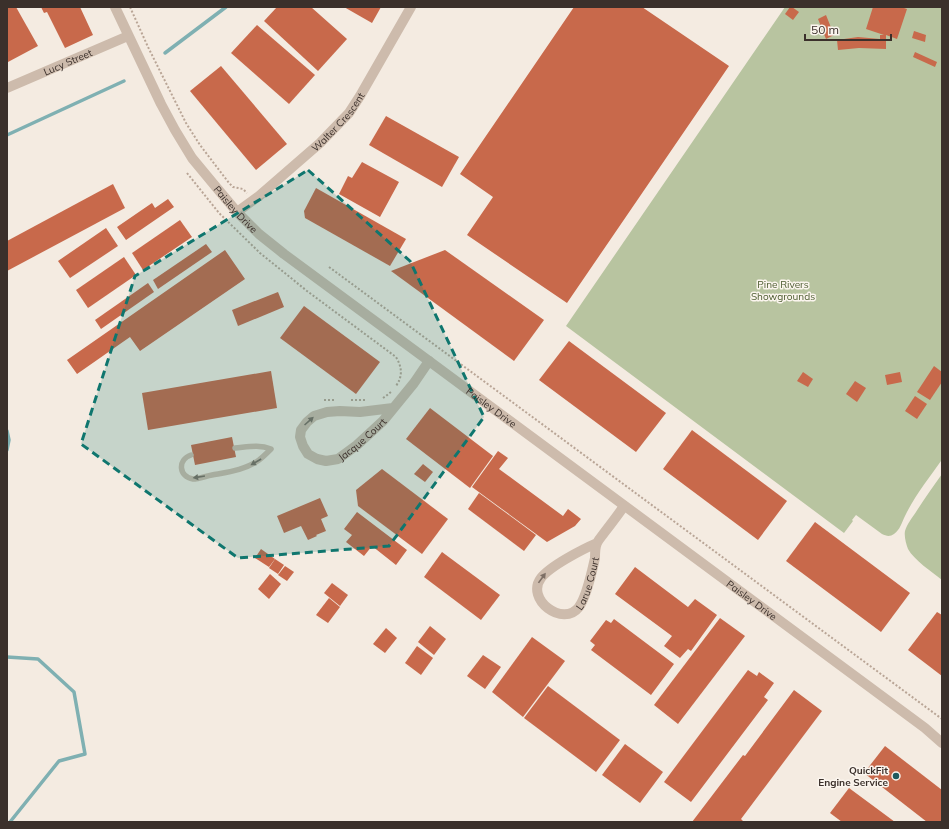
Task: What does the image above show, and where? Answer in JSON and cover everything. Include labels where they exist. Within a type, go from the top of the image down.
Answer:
[{"type":"street","name":"Paisley Drive","points":[[115,7],[161,104],[178,136],[192,158],[237,212],[259,234],[925,728],[942,743]]},
{"type":"street","name":"Walter Crescent","points":[[237,212],[320,143],[349,113],[411,7]]},
{"type":"street","name":"Lucy Street","points":[[7,88],[128,36]]},
{"type":"street","name":"Jacque Court","points":[[393,408],[360,412],[327,412],[314,416],[306,422],[301,430],[300,437],[303,446],[308,454],[317,459],[326,461],[338,459],[358,445],[383,422],[414,383],[429,361]]},
{"type":"street","name":"Larue Court","points":[[597,543],[582,549],[540,578],[537,592],[545,606],[560,614],[566,614],[578,608],[586,592],[597,543],[624,506]]},
{"type":"lane","points":[[191,455],[183,460],[181,469],[187,476],[195,479],[238,470],[261,459],[271,449],[258,446],[235,448]]},
{"type":"path","points":[[130,7],[186,123],[200,145],[229,184],[233,187],[243,189],[253,200]]},
{"type":"path","points":[[187,173],[219,213],[260,253],[302,287],[396,357],[401,369],[400,379],[395,389],[380,399]]},
{"type":"path","points":[[328,267],[942,719]]},
{"type":"path","points":[[324,400],[339,400]]},
{"type":"path","points":[[345,400],[365,400]]},
{"type":"highlighted area","points":[[308,170],[410,261],[484,417],[389,546],[238,558],[81,444],[135,276]]},
{"type":"green space","name":"Pine Rivers Showgrounds","points":[[785,7],[942,7],[942,461],[917,495],[901,526],[894,534],[890,536],[882,534],[856,515],[844,533],[566,326]]},
{"type":"green space","points":[[942,474],[942,580],[914,557],[908,549],[905,533],[910,521]]},
{"type":"building","points":[[7,7],[16,7],[38,46],[8,62],[7,60]]},
{"type":"building","points":[[41,7],[80,7],[93,35],[65,48],[47,12],[44,13]]},
{"type":"building","points":[[277,7],[311,7],[347,39],[318,71],[264,21]]},
{"type":"building","points":[[344,7],[381,7],[372,23]]},
{"type":"building","points":[[574,7],[642,7],[729,66],[567,303],[467,235],[493,197],[460,174]]},
{"type":"building","points":[[790,7],[799,12],[793,20],[785,14]]},
{"type":"building","points":[[873,7],[901,7],[907,9],[897,39],[886,35],[886,49],[859,48],[838,50],[837,40],[858,37],[880,39],[880,35],[884,35],[866,29]]},
{"type":"building","points":[[826,15],[834,35],[826,39],[818,19]]},
{"type":"building","points":[[257,25],[315,75],[289,104],[231,53]]},
{"type":"building","points":[[914,31],[926,35],[925,42],[912,38]]},
{"type":"building","points":[[915,52],[937,62],[935,67],[913,57]]},
{"type":"building","points":[[221,66],[287,144],[256,170],[190,91]]},
{"type":"building","points":[[386,116],[459,157],[442,187],[369,145]]},
{"type":"building","points":[[362,162],[399,182],[380,217],[339,194],[348,176],[352,178]]},
{"type":"building","points":[[113,184],[125,208],[7,271],[7,241]]},
{"type":"building","points":[[316,188],[406,239],[390,266],[305,218],[304,211]]},
{"type":"building","points":[[168,199],[174,207],[126,240],[117,227],[152,203],[155,208]]},
{"type":"building","points":[[180,220],[192,237],[143,270],[132,253]]},
{"type":"building","points":[[106,228],[118,246],[70,278],[58,261]]},
{"type":"building","points":[[206,244],[212,252],[158,289],[153,280]]},
{"type":"building","points":[[225,250],[245,279],[140,351],[130,337],[77,374],[67,360]]},
{"type":"building","points":[[445,250],[544,320],[514,361],[391,271]]},
{"type":"building","points":[[124,257],[136,275],[88,308],[76,290]]},
{"type":"building","points":[[148,283],[154,292],[101,329],[95,320]]},
{"type":"building","points":[[278,292],[284,307],[238,326],[232,310]]},
{"type":"building","points":[[304,306],[380,362],[356,394],[280,338]]},
{"type":"building","points":[[569,341],[666,413],[636,452],[539,380]]},
{"type":"building","points":[[934,366],[942,372],[942,382],[930,400],[917,392]]},
{"type":"building","points":[[271,371],[277,408],[148,430],[142,393]]},
{"type":"building","points":[[803,372],[813,379],[808,387],[797,381]]},
{"type":"building","points":[[900,372],[902,382],[887,385],[885,375]]},
{"type":"building","points":[[855,381],[866,388],[857,402],[846,394]]},
{"type":"building","points":[[915,396],[927,404],[917,419],[905,411]]},
{"type":"building","points":[[430,408],[493,456],[470,488],[406,439]]},
{"type":"building","points":[[692,430],[787,501],[758,540],[663,469]]},
{"type":"building","points":[[232,437],[236,457],[195,465],[191,445]]},
{"type":"building","points":[[498,451],[508,458],[499,469],[563,516],[568,509],[581,519],[575,526],[547,542],[472,487]]},
{"type":"building","points":[[423,464],[433,472],[425,482],[414,474]]},
{"type":"building","points":[[382,469],[448,519],[422,554],[358,506],[356,490]]},
{"type":"building","points":[[479,493],[536,535],[524,551],[468,509]]},
{"type":"building","points":[[320,498],[328,516],[321,519],[326,531],[308,540],[301,526],[284,533],[277,516]]},
{"type":"building","points":[[357,512],[407,550],[396,565],[372,546],[364,556],[346,542],[352,535],[344,529]]},
{"type":"building","points":[[815,522],[910,593],[881,632],[786,561]]},
{"type":"building","points":[[261,549],[275,559],[269,567],[255,558]]},
{"type":"building","points":[[442,552],[500,595],[481,620],[424,577]]},
{"type":"building","points":[[275,559],[284,565],[278,574],[269,568]]},
{"type":"building","points":[[285,566],[294,572],[287,581],[278,575]]},
{"type":"building","points":[[635,567],[688,607],[695,599],[717,615],[691,651],[688,649],[680,658],[664,646],[672,636],[615,594]]},
{"type":"building","points":[[270,574],[281,584],[269,599],[258,589]]},
{"type":"building","points":[[332,583],[348,595],[340,606],[324,593]]},
{"type":"building","points":[[329,598],[340,607],[328,623],[316,615]]},
{"type":"building","points":[[937,612],[942,615],[942,676],[908,650]]},
{"type":"building","points":[[720,618],[745,636],[678,724],[654,705]]},
{"type":"building","points":[[614,619],[674,664],[651,695],[591,650],[595,645],[590,641],[606,620],[611,623]]},
{"type":"building","points":[[430,626],[446,639],[434,655],[418,642]]},
{"type":"building","points":[[386,628],[397,638],[385,653],[373,644]]},
{"type":"building","points":[[532,637],[565,661],[523,717],[492,692]]},
{"type":"building","points":[[417,646],[433,658],[421,675],[405,663]]},
{"type":"building","points":[[483,655],[501,667],[485,689],[467,676]]},
{"type":"building","points":[[748,670],[757,676],[759,672],[774,683],[764,697],[768,700],[691,802],[664,782]]},
{"type":"building","points":[[548,686],[620,740],[596,772],[524,718]]},
{"type":"building","points":[[794,690],[822,711],[741,819],[744,822],[692,822],[743,755],[745,756]]},
{"type":"building","points":[[625,744],[663,772],[640,803],[602,775]]},
{"type":"building","points":[[885,746],[942,790],[942,822],[927,822],[864,773]]},
{"type":"building","points":[[849,788],[895,822],[842,822],[830,813]]},
{"type":"waterway","points":[[165,53],[226,7]]},
{"type":"waterway","points":[[7,135],[124,81]]},
{"type":"waterway","points":[[7,431],[9,440],[7,450]]},
{"type":"waterway","points":[[7,657],[38,659],[74,692],[85,754],[59,761],[10,822]]},
{"type":"place","name":"QuickFit Engine Service","points":[[896,776]]}]
